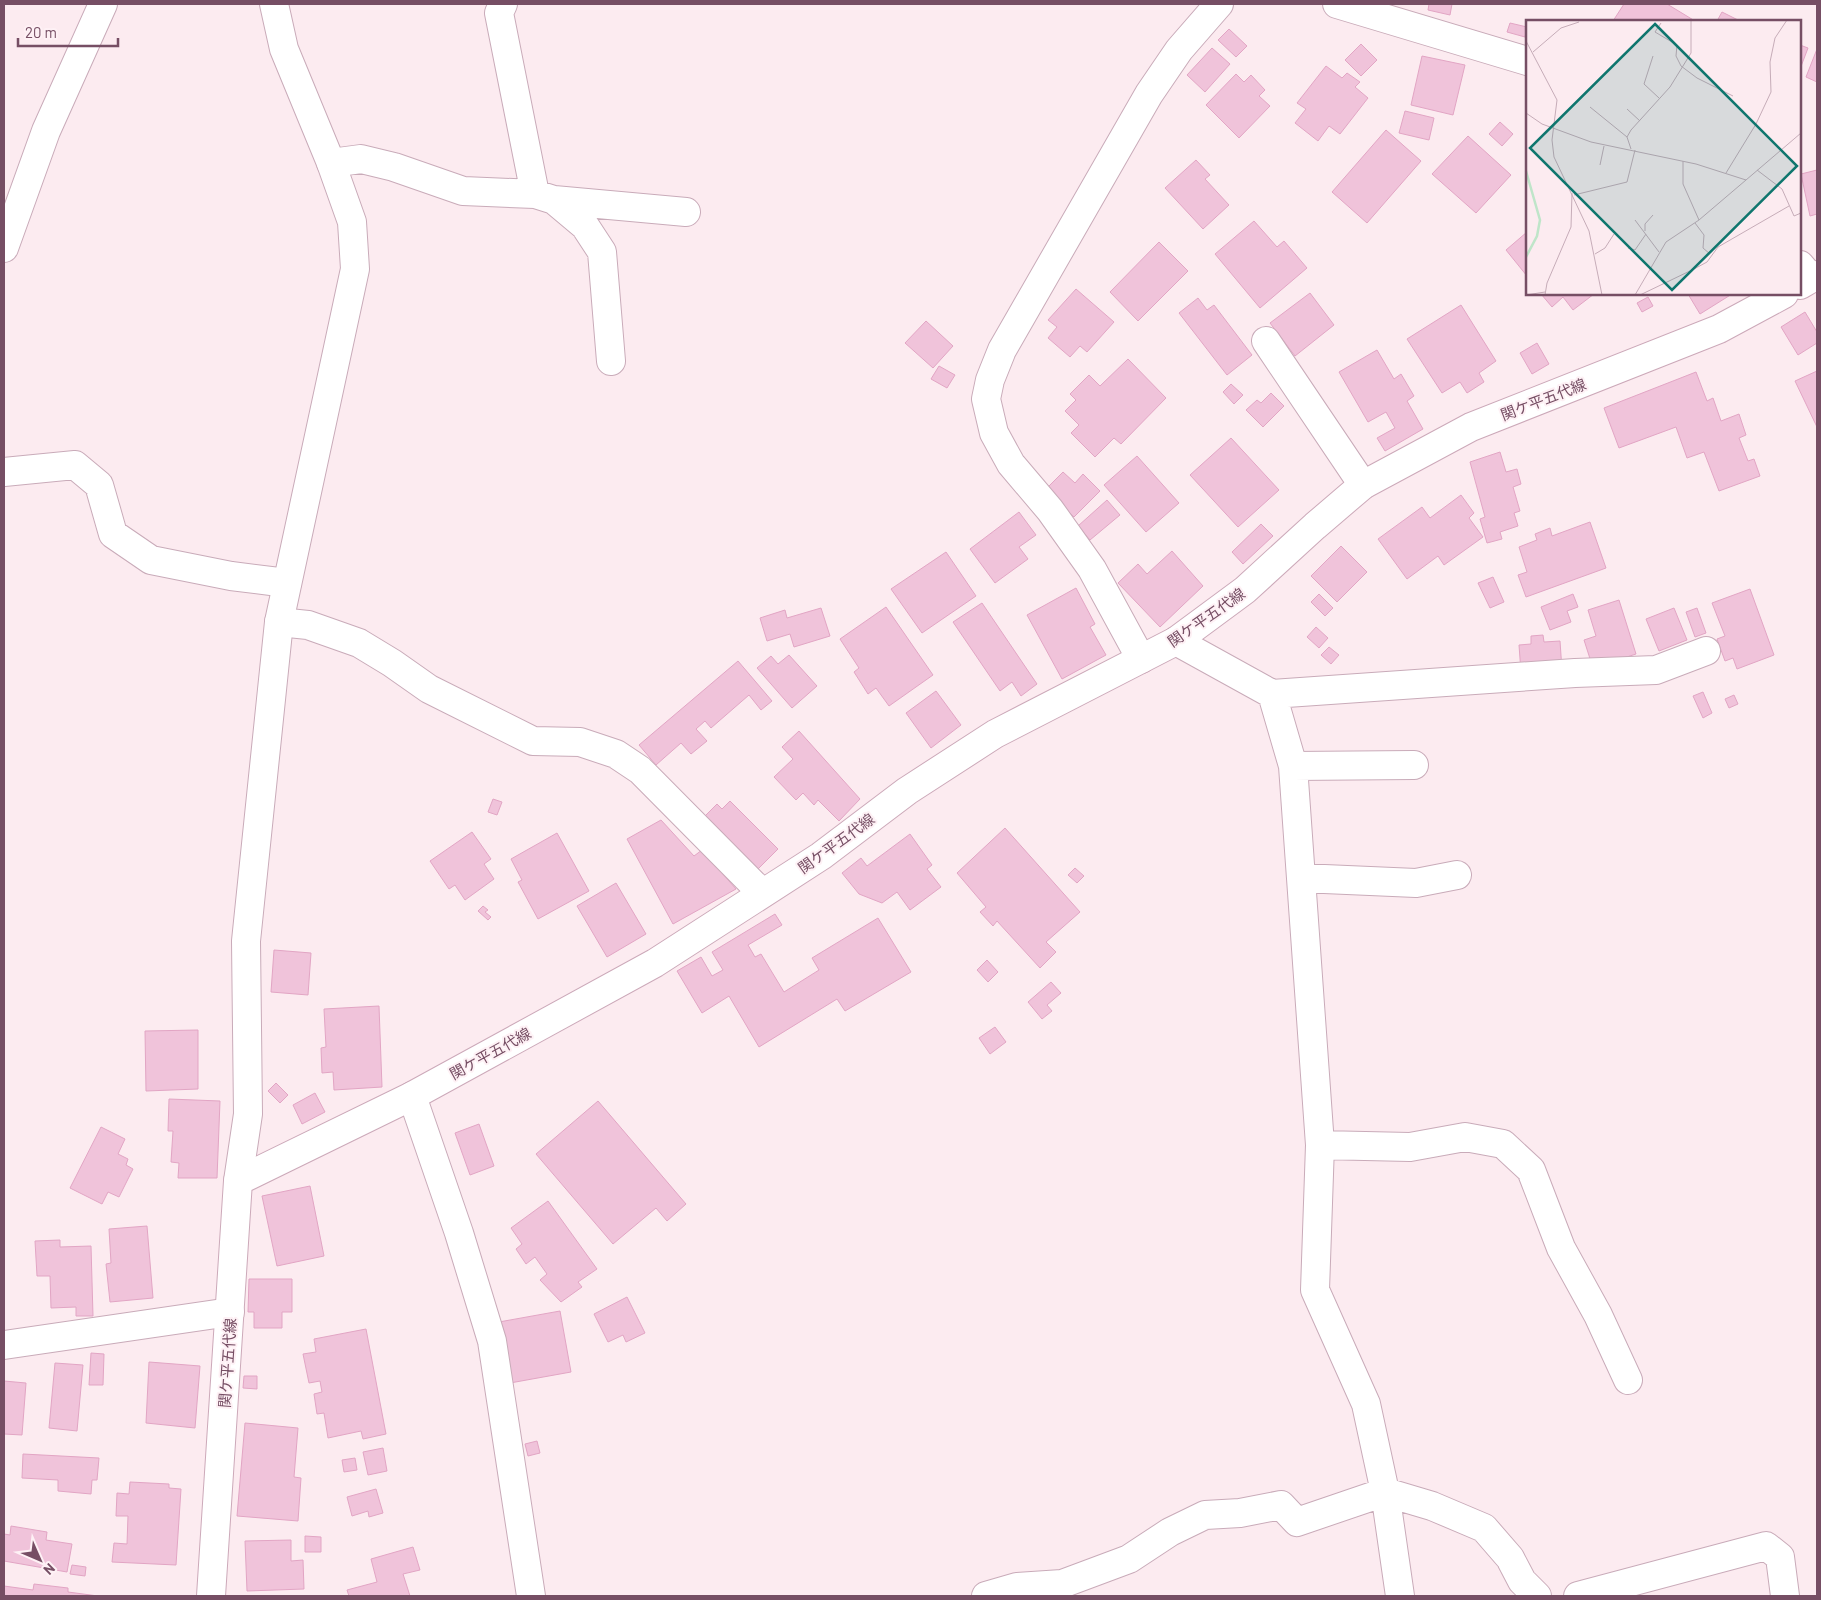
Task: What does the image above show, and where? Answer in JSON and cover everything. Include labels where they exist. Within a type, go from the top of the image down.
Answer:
[{"type":"street","points":[[4,248],[46,131],[103,4]]},
{"type":"street","points":[[238,1181],[248,1114],[246,942],[279,622],[355,269],[352,222],[284,50],[274,4]]},
{"type":"street","points":[[503,4],[499,13],[545,197],[585,226],[602,252],[611,361]]},
{"type":"street","points":[[1141,658],[1092,570],[1050,510],[1011,464],[994,433],[986,399],[990,380],[1002,350],[1148,94],[1179,50],[1219,4]]},
{"type":"street","points":[[1337,4],[1526,61]]},
{"type":"street","points":[[330,163],[361,160],[394,167],[463,191],[545,197],[686,212]]},
{"type":"street","name":"関ケ平五代線","points":[[211,1596],[238,1181],[412,1096],[655,963],[821,856],[907,791],[995,734],[1176,640],[1246,590],[1362,485],[1471,427],[1719,330],[1782,295]]},
{"type":"street","points":[[1266,341],[1362,485]]},
{"type":"street","points":[[4,472],[75,465],[99,486],[113,534],[151,560],[231,576],[287,583]]},
{"type":"street","points":[[279,622],[308,625],[359,644],[392,662],[428,689],[534,741],[580,742],[616,754],[640,770],[762,893]]},
{"type":"street","points":[[1176,640],[1272,694],[1575,673],[1656,670],[1706,651]]},
{"type":"street","points":[[1272,694],[1293,766],[1320,1145],[1315,1290],[1366,1404],[1385,1492],[1400,1596]]},
{"type":"street","points":[[1293,766],[1414,765]]},
{"type":"street","points":[[1301,878],[1416,883],[1457,875]]},
{"type":"street","points":[[412,1096],[459,1233],[492,1341],[531,1596]]},
{"type":"street","points":[[1320,1145],[1410,1146],[1465,1137],[1503,1144],[1532,1170],[1561,1248],[1598,1315],[1628,1380]]},
{"type":"street","points":[[4,1345],[230,1312]]},
{"type":"street","points":[[986,1596],[1017,1587],[1062,1584],[1129,1559],[1170,1532],[1204,1515],[1240,1513],[1281,1505],[1297,1522],[1385,1492],[1432,1506],[1484,1528],[1510,1558],[1522,1580],[1537,1596]]},
{"type":"street","points":[[1578,1596],[1766,1546],[1780,1557],[1786,1596]]},
{"type":"building","points":[[1429,4],[1452,4],[1450,15],[1428,10]]},
{"type":"building","points":[[1624,4],[1667,4],[1693,20],[1614,20]]},
{"type":"building","points":[[1722,12],[1738,20],[1718,20]]},
{"type":"building","points":[[1510,23],[1526,27],[1525,37],[1507,32]]},
{"type":"building","points":[[1229,29],[1247,46],[1236,57],[1218,40]]},
{"type":"building","points":[[1361,44],[1377,60],[1361,76],[1345,60]]},
{"type":"building","points":[[1801,45],[1808,48],[1801,66]]},
{"type":"building","points":[[1212,48],[1230,64],[1205,92],[1187,75]]},
{"type":"building","points":[[1817,49],[1817,82],[1806,77]]},
{"type":"building","points":[[1422,56],[1465,65],[1453,115],[1411,105]]},
{"type":"building","points":[[1326,66],[1342,78],[1347,73],[1360,82],[1355,87],[1368,98],[1340,134],[1329,126],[1318,141],[1295,123],[1306,109],[1297,103]]},
{"type":"building","points":[[1236,74],[1244,82],[1251,75],[1265,90],[1259,96],[1270,106],[1239,138],[1206,105]]},
{"type":"building","points":[[1405,111],[1434,118],[1429,140],[1399,133]]},
{"type":"building","points":[[1500,122],[1513,134],[1502,146],[1489,134]]},
{"type":"building","points":[[1386,130],[1421,161],[1367,223],[1332,192]]},
{"type":"building","points":[[1468,136],[1511,175],[1476,213],[1432,174]]},
{"type":"building","points":[[1196,160],[1210,175],[1205,179],[1229,205],[1203,229],[1165,188]]},
{"type":"building","points":[[1817,170],[1817,214],[1810,216],[1801,174]]},
{"type":"building","points":[[1254,221],[1277,247],[1284,241],[1307,268],[1260,308],[1215,254]]},
{"type":"building","points":[[1526,233],[1526,275],[1506,250]]},
{"type":"building","points":[[1159,242],[1188,271],[1138,321],[1110,292]]},
{"type":"building","points":[[1076,289],[1114,322],[1087,352],[1080,346],[1070,357],[1048,338],[1057,327],[1048,320]]},
{"type":"building","points":[[1310,293],[1334,325],[1295,356],[1270,323]]},
{"type":"building","points":[[1542,295],[1593,295],[1573,310],[1563,297],[1552,307]]},
{"type":"building","points":[[1689,295],[1730,295],[1700,314]]},
{"type":"building","points":[[1648,297],[1653,306],[1642,312],[1637,303]]},
{"type":"building","points":[[1198,298],[1207,310],[1214,305],[1252,355],[1227,375],[1179,313]]},
{"type":"building","points":[[1461,305],[1496,361],[1479,373],[1484,382],[1467,393],[1460,382],[1442,393],[1407,339]]},
{"type":"building","points":[[1805,312],[1817,332],[1817,343],[1798,355],[1781,327]]},
{"type":"building","points":[[926,321],[953,346],[933,368],[905,343]]},
{"type":"building","points":[[1537,343],[1549,364],[1532,374],[1520,353]]},
{"type":"building","points":[[1377,350],[1394,379],[1401,374],[1414,396],[1407,401],[1423,429],[1385,451],[1377,438],[1395,428],[1386,412],[1368,422],[1339,372]]},
{"type":"building","points":[[1128,359],[1166,398],[1121,444],[1114,438],[1095,457],[1071,433],[1079,425],[1065,411],[1076,400],[1070,394],[1089,375],[1100,386]]},
{"type":"building","points":[[939,366],[955,375],[947,388],[931,379]]},
{"type":"building","points":[[1817,371],[1817,427],[1795,381]]},
{"type":"building","points":[[1696,372],[1707,401],[1713,398],[1721,421],[1739,414],[1746,435],[1739,438],[1748,461],[1754,459],[1760,476],[1719,491],[1704,452],[1687,458],[1676,427],[1619,448],[1604,408]]},
{"type":"building","points":[[1231,384],[1243,395],[1234,404],[1223,392]]},
{"type":"building","points":[[1271,393],[1284,406],[1263,427],[1246,410],[1257,400],[1261,403]]},
{"type":"building","points":[[1231,438],[1279,490],[1238,527],[1190,475]]},
{"type":"building","points":[[1500,452],[1506,472],[1517,469],[1521,484],[1513,487],[1520,511],[1514,513],[1518,526],[1500,532],[1502,539],[1487,543],[1480,519],[1485,517],[1470,462]]},
{"type":"building","points":[[1137,456],[1179,503],[1146,532],[1104,485]]},
{"type":"building","points":[[1063,472],[1075,483],[1083,474],[1100,491],[1074,517],[1046,489]]},
{"type":"building","points":[[1461,495],[1474,513],[1469,518],[1483,537],[1444,565],[1438,556],[1407,579],[1378,539],[1422,507],[1430,518]]},
{"type":"building","points":[[1107,500],[1120,515],[1090,540],[1078,526]]},
{"type":"building","points":[[1019,512],[1036,535],[1019,547],[1028,559],[995,583],[970,549]]},
{"type":"building","points":[[1590,522],[1606,568],[1526,597],[1518,575],[1527,572],[1519,547],[1537,540],[1535,534],[1550,528],[1552,536]]},
{"type":"building","points":[[1261,524],[1273,536],[1243,564],[1232,552]]},
{"type":"building","points":[[1341,546],[1367,572],[1337,602],[1311,576]]},
{"type":"building","points":[[1172,551],[1203,586],[1160,627],[1118,583],[1138,564],[1147,574]]},
{"type":"building","points":[[946,552],[976,596],[922,633],[891,589]]},
{"type":"building","points":[[1493,577],[1504,602],[1490,608],[1478,583]]},
{"type":"building","points":[[1076,588],[1095,624],[1090,627],[1106,655],[1062,679],[1027,615]]},
{"type":"building","points":[[1750,589],[1774,655],[1737,669],[1733,658],[1725,661],[1717,639],[1725,636],[1712,603]]},
{"type":"building","points":[[1319,594],[1333,608],[1325,616],[1311,602]]},
{"type":"building","points":[[1573,594],[1578,607],[1567,611],[1571,622],[1550,630],[1541,607]]},
{"type":"building","points":[[1619,600],[1636,654],[1593,668],[1584,640],[1596,636],[1588,610]]},
{"type":"building","points":[[982,603],[1037,684],[1021,696],[1012,682],[1000,691],[953,622]]},
{"type":"building","points":[[886,607],[933,675],[889,706],[876,688],[868,694],[854,672],[859,668],[840,639]]},
{"type":"building","points":[[821,608],[830,636],[794,647],[790,634],[767,641],[760,618],[785,610],[787,618]]},
{"type":"building","points":[[1674,608],[1687,640],[1659,651],[1646,619]]},
{"type":"building","points":[[1697,608],[1706,633],[1695,637],[1686,612]]},
{"type":"building","points":[[1316,627],[1328,638],[1319,648],[1307,637]]},
{"type":"building","points":[[1543,635],[1544,642],[1560,641],[1562,670],[1521,672],[1519,645],[1531,644],[1531,636]]},
{"type":"building","points":[[1329,647],[1339,655],[1331,664],[1321,655]]},
{"type":"building","points":[[789,655],[817,686],[792,708],[757,668],[771,656],[778,664]]},
{"type":"building","points":[[738,661],[772,701],[761,710],[749,695],[711,728],[705,721],[696,729],[707,741],[691,754],[681,743],[656,765],[639,745]]},
{"type":"building","points":[[936,691],[961,725],[931,748],[906,713]]},
{"type":"building","points":[[1703,692],[1712,713],[1703,718],[1693,696]]},
{"type":"building","points":[[1734,695],[1738,704],[1729,708],[1725,699]]},
{"type":"building","points":[[799,731],[860,799],[839,821],[818,800],[814,805],[803,793],[796,800],[774,777],[793,759],[782,747]]},
{"type":"building","points":[[493,799],[502,802],[497,815],[488,812]]},
{"type":"building","points":[[730,801],[778,849],[753,874],[700,821],[717,804],[722,809]]},
{"type":"building","points":[[661,820],[694,856],[702,850],[736,889],[673,924],[627,839]]},
{"type":"building","points":[[1005,828],[1080,912],[1046,942],[1056,952],[1040,968],[997,921],[993,926],[980,912],[986,907],[957,873]]},
{"type":"building","points":[[472,832],[491,859],[484,864],[494,879],[465,900],[455,885],[449,889],[430,861]]},
{"type":"building","points":[[557,833],[589,891],[538,919],[518,882],[522,880],[511,859]]},
{"type":"building","points":[[910,834],[932,865],[927,869],[941,887],[910,910],[897,892],[882,903],[859,894],[842,873],[861,858],[867,866]]},
{"type":"building","points":[[1075,868],[1084,876],[1077,883],[1068,875]]},
{"type":"building","points":[[616,883],[646,934],[607,957],[577,906]]},
{"type":"building","points":[[483,906],[488,910],[485,912],[491,917],[488,920],[478,911]]},
{"type":"building","points":[[775,914],[782,925],[748,945],[755,957],[761,954],[784,992],[819,970],[812,958],[878,918],[911,972],[845,1011],[837,999],[759,1047],[729,996],[702,1013],[677,971],[701,957],[712,976],[723,970],[712,952]]},
{"type":"building","points":[[274,950],[311,953],[308,995],[271,992]]},
{"type":"building","points":[[987,960],[998,972],[988,982],[977,970]]},
{"type":"building","points":[[1051,982],[1061,993],[1047,1005],[1052,1011],[1042,1019],[1028,1002]]},
{"type":"building","points":[[379,1006],[382,1087],[334,1090],[333,1072],[322,1073],[321,1048],[326,1047],[324,1009]]},
{"type":"building","points":[[995,1027],[1006,1042],[990,1054],[979,1038]]},
{"type":"building","points":[[198,1030],[198,1089],[146,1091],[145,1031]]},
{"type":"building","points":[[276,1083],[288,1095],[280,1103],[268,1091]]},
{"type":"building","points":[[315,1093],[325,1112],[302,1124],[293,1105]]},
{"type":"building","points":[[169,1099],[220,1101],[217,1178],[178,1178],[179,1163],[171,1162],[173,1131],[168,1131]]},
{"type":"building","points":[[598,1101],[686,1204],[667,1221],[656,1208],[613,1244],[536,1154]]},
{"type":"building","points":[[479,1124],[494,1166],[470,1175],[455,1133]]},
{"type":"building","points":[[101,1127],[125,1139],[118,1154],[128,1159],[126,1165],[133,1169],[119,1197],[108,1192],[102,1204],[70,1188]]},
{"type":"building","points":[[310,1186],[324,1256],[277,1266],[262,1196]]},
{"type":"building","points":[[548,1201],[597,1269],[578,1282],[582,1287],[561,1302],[540,1280],[547,1274],[535,1257],[526,1264],[516,1249],[522,1244],[511,1228]]},
{"type":"building","points":[[147,1226],[153,1298],[110,1302],[106,1264],[111,1263],[109,1229]]},
{"type":"building","points":[[60,1240],[60,1247],[91,1246],[93,1316],[76,1316],[76,1307],[51,1308],[50,1276],[37,1276],[35,1241]]},
{"type":"building","points":[[249,1279],[292,1279],[292,1312],[282,1312],[282,1328],[254,1328],[254,1312],[248,1312]]},
{"type":"building","points":[[627,1297],[645,1333],[626,1342],[623,1335],[608,1342],[594,1314]]},
{"type":"building","points":[[560,1311],[571,1372],[510,1383],[499,1322]]},
{"type":"building","points":[[366,1329],[386,1434],[363,1439],[361,1431],[328,1438],[324,1413],[317,1414],[314,1394],[322,1392],[320,1381],[309,1383],[303,1354],[316,1352],[314,1339]]},
{"type":"building","points":[[91,1353],[104,1354],[103,1385],[89,1385]]},
{"type":"building","points":[[149,1362],[200,1366],[195,1428],[146,1423]]},
{"type":"building","points":[[55,1363],[83,1365],[77,1431],[49,1428]]},
{"type":"building","points":[[244,1376],[257,1376],[257,1389],[243,1388]]},
{"type":"building","points":[[4,1381],[26,1383],[22,1435],[4,1434]]},
{"type":"building","points":[[245,1423],[298,1428],[294,1477],[301,1478],[298,1521],[237,1516]]},
{"type":"building","points":[[537,1441],[540,1453],[528,1456],[525,1444]]},
{"type":"building","points":[[383,1448],[387,1471],[368,1475],[363,1452]]},
{"type":"building","points":[[23,1454],[99,1458],[97,1480],[92,1480],[91,1494],[58,1491],[58,1480],[22,1478]]},
{"type":"building","points":[[355,1458],[357,1470],[344,1472],[342,1460]]},
{"type":"building","points":[[130,1482],[169,1484],[169,1488],[181,1489],[176,1565],[112,1562],[114,1543],[127,1544],[128,1516],[116,1516],[117,1493],[129,1494]]},
{"type":"building","points":[[376,1489],[383,1513],[369,1517],[368,1511],[352,1516],[347,1497]]},
{"type":"building","points":[[11,1526],[47,1532],[46,1540],[72,1544],[67,1572],[4,1561],[4,1534],[10,1535]]},
{"type":"building","points":[[305,1536],[321,1537],[321,1552],[305,1552]]},
{"type":"building","points":[[291,1540],[291,1561],[303,1560],[304,1589],[247,1591],[245,1541]]},
{"type":"building","points":[[413,1547],[420,1570],[403,1574],[410,1596],[349,1596],[347,1590],[377,1582],[371,1559]]},
{"type":"building","points":[[72,1565],[86,1567],[85,1576],[70,1574]]},
{"type":"building","points":[[34,1584],[68,1588],[68,1592],[98,1596],[4,1596],[4,1586],[33,1590]]}]
